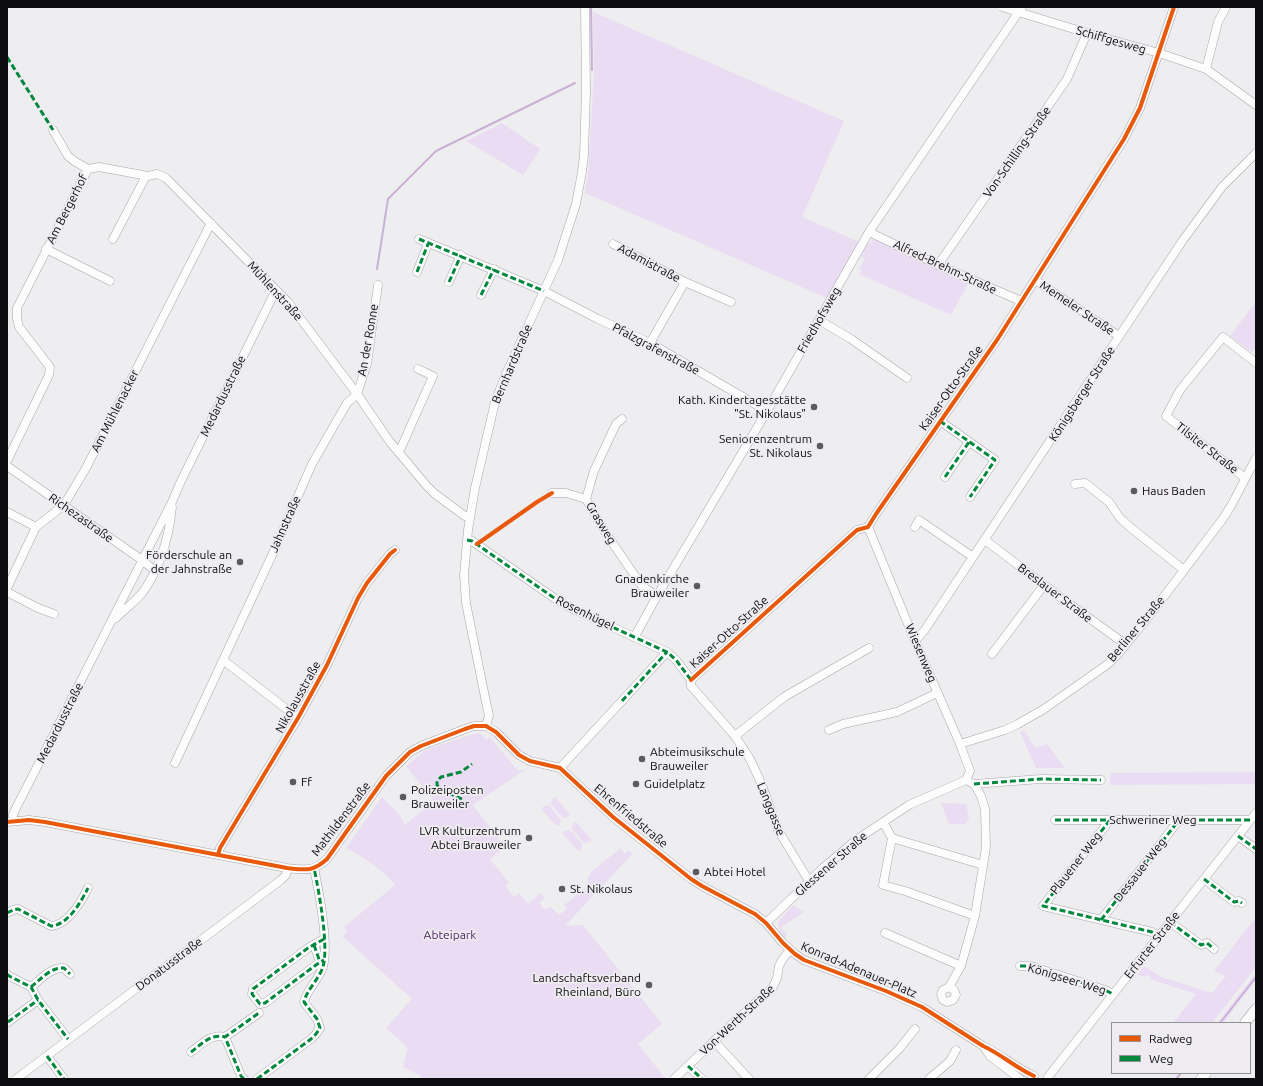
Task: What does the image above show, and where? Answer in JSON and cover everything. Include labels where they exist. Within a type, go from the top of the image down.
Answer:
[{"type":"main road","points":[[1246,1022],[1256,1009]]},
{"type":"street","name":"Bernhardstraße","points":[[486,726],[488,707],[466,603],[464,575],[470,517],[478,474],[495,402],[558,260],[569,231],[576,204],[582,172],[585,124],[585,7]]},
{"type":"street","name":"Schiffgesweg","points":[[1002,7],[1020,10],[1087,33],[1159,53],[1206,69],[1256,105]]},
{"type":"street","name":"Kaiser-Otto-Straße","points":[[667,652],[676,660],[691,680],[857,530],[868,527],[981,363],[1124,139],[1140,108],[1174,7]]},
{"type":"street","points":[[1206,69],[1218,22],[1226,7]]},
{"type":"street","name":"Friedhofsweg","points":[[635,636],[869,232],[1020,10]]},
{"type":"street","name":"Von-Schilling-Straße","points":[[938,265],[1067,79],[1087,33]]},
{"type":"street","name":"Mühlenstraße","points":[[53,130],[68,156],[74,161],[88,168],[99,167],[146,176],[157,174],[166,178],[288,302],[357,394],[398,452],[426,485],[435,494],[465,516],[470,517]]},
{"type":"street","name":"Königsberger Straße","points":[[915,641],[924,631],[1041,457],[1119,336],[1184,240],[1222,187],[1256,153]]},
{"type":"street","name":"Am Bergerhof","points":[[7,461],[49,375],[50,367],[20,327],[17,319],[17,308],[88,168]]},
{"type":"street","points":[[113,239],[146,176]]},
{"type":"street","name":"Am Mühlenacker","points":[[7,588],[36,527],[64,505],[86,468],[211,224]]},
{"type":"street","name":"Alfred-Brehm-Straße","points":[[869,232],[938,265],[1021,301]]},
{"type":"street","name":"Pfalzgrafenstraße","points":[[419,239],[428,244],[460,255],[544,290],[598,319],[650,343],[767,410]]},
{"type":"street","points":[[417,272],[428,244]]},
{"type":"street","name":"Adamistraße","points":[[613,244],[685,282],[731,302]]},
{"type":"street","name":"Am Bergerhof","points":[[46,249],[110,281]]},
{"type":"street","points":[[449,282],[460,255]]},
{"type":"street","points":[[482,295],[494,269]]},
{"type":"street","name":"Memeler Straße","points":[[1035,280],[1119,336]]},
{"type":"street","name":"Adamistraße","points":[[650,343],[685,282]]},
{"type":"street","name":"An der Ronne","points":[[357,394],[367,364],[378,285]]},
{"type":"street","name":"Medardusstraße","points":[[10,822],[172,502],[276,290]]},
{"type":"street","points":[[819,320],[851,339],[907,378]]},
{"type":"street","name":"Tilsiter Straße","points":[[1245,478],[1166,416],[1180,390],[1223,337],[1256,363]]},
{"type":"street","points":[[398,452],[434,376],[418,369]]},
{"type":"street","name":"Jahnstraße","points":[[175,763],[273,553],[312,464],[347,403],[357,394]]},
{"type":"street","name":"Grasweg","points":[[622,419],[616,424],[594,471],[586,499],[607,535],[642,586],[657,596]]},
{"type":"street","name":"Kaiser-Otto-Straße","points":[[940,421],[995,460],[970,497]]},
{"type":"street","points":[[945,477],[969,442]]},
{"type":"street","name":"Berliner Straße","points":[[960,744],[1005,730],[1044,709],[1108,664],[1119,653],[1153,611],[1224,516],[1231,506],[1256,458]]},
{"type":"street","name":"Richezastraße","points":[[7,466],[142,560],[155,571]]},
{"type":"street","points":[[1075,484],[1085,483],[1109,502],[1120,518],[1184,570]]},
{"type":"street","points":[[552,493],[566,493],[586,499]]},
{"type":"street","name":"Medardusstraße","points":[[109,626],[142,593],[155,571],[165,549],[172,502]]},
{"type":"street","points":[[7,512],[36,527]]},
{"type":"street","points":[[915,527],[919,520],[973,557]]},
{"type":"street","name":"Wiesenweg","points":[[868,527],[872,540],[960,744],[970,770],[970,782]]},
{"type":"street","name":"Rosenhügel","points":[[467,540],[472,541],[560,602],[667,652]]},
{"type":"street","name":"Breslauer Straße","points":[[985,540],[1125,644]]},
{"type":"street","name":"Nikolausstraße","points":[[218,855],[220,848],[298,718],[327,665],[358,598],[367,583],[390,554],[395,550]]},
{"type":"street","points":[[992,654],[1044,585]]},
{"type":"street","points":[[7,592],[38,608],[54,614]]},
{"type":"street","points":[[735,736],[784,697],[869,648]]},
{"type":"street","points":[[486,726],[496,732],[519,755],[530,761],[560,768],[667,652]]},
{"type":"street","points":[[223,660],[298,718]]},
{"type":"street","name":"Langgasse","points":[[691,680],[691,686],[735,736],[750,759],[778,830],[809,880]]},
{"type":"street","points":[[829,730],[844,724],[896,712],[937,693]]},
{"type":"street","name":"Mathildenstraße","points":[[10,822],[29,820],[45,822],[287,868],[306,870],[314,868],[327,859],[386,776],[410,752],[465,728],[486,726]]},
{"type":"street","name":"Ehrenfriedstraße","points":[[560,768],[613,817],[691,879],[749,910],[766,923]]},
{"type":"street","name":"Glessener Straße","points":[[766,923],[809,880],[856,840],[909,805],[970,782],[1041,779],[1101,780]]},
{"type":"street","points":[[949,987],[961,966],[975,916],[986,847],[985,809],[981,796],[970,782]]},
{"type":"street","name":"Erfurter Straße","points":[[1049,1078],[1158,936],[1256,813]]},
{"type":"street","name":"Schweriner Weg","points":[[1056,820],[1250,820]]},
{"type":"street","name":"Plauener Weg","points":[[1102,920],[1043,906],[1110,820]]},
{"type":"street","name":"Dessauer Weg","points":[[1102,920],[1179,820]]},
{"type":"street","points":[[883,822],[892,838],[883,885],[905,891],[975,916]]},
{"type":"street","points":[[1238,836],[1256,849]]},
{"type":"street","points":[[892,838],[983,865]]},
{"type":"street","name":"Donatusstraße","points":[[16,1079],[281,880],[286,874],[287,868]]},
{"type":"street","points":[[257,1079],[311,1039],[320,1028],[317,1019],[304,1002],[305,997],[315,984],[322,969],[324,939],[318,886],[314,868]]},
{"type":"street","points":[[1204,879],[1234,902],[1239,901],[1242,903]]},
{"type":"street","points":[[7,913],[18,909],[51,926],[56,926],[64,921],[80,904],[88,888]]},
{"type":"street","points":[[1102,920],[1152,932],[1158,936]]},
{"type":"street","points":[[1170,922],[1201,945],[1207,943],[1214,949]]},
{"type":"street","name":"Konrad-Adenauer-Platz","points":[[766,923],[790,950],[804,960],[886,991],[922,1007],[983,1046],[994,1051],[1032,1077]]},
{"type":"street","points":[[885,933],[961,966]]},
{"type":"street","points":[[322,961],[265,1003],[260,1004],[252,994],[253,989],[324,939]]},
{"type":"street","points":[[314,945],[322,961]]},
{"type":"street","name":"Von-Werth-Straße","points":[[674,1079],[773,987],[777,978],[779,966],[790,950]]},
{"type":"street","name":"Königseer Weg","points":[[1020,966],[1031,966],[1105,990],[1113,994]]},
{"type":"street","points":[[31,987],[58,968],[64,968],[70,974]]},
{"type":"street","points":[[8,976],[31,987],[38,1000],[68,1039]]},
{"type":"street","points":[[8,1022],[38,1000]]},
{"type":"street","points":[[191,1052],[211,1037],[226,1037],[259,1012]]},
{"type":"street","points":[[869,1079],[899,1050],[915,1029]]},
{"type":"street","points":[[226,1037],[241,1076],[244,1079]]},
{"type":"street","points":[[714,1041],[749,1079]]},
{"type":"street","name":"Konrad-Adenauer-Platz","points":[[983,1046],[990,1056],[1020,1079]]},
{"type":"street","points":[[929,1079],[950,1061],[956,1050]]},
{"type":"street","points":[[47,1056],[64,1079]]},
{"type":"street","name":"Von-Werth-Straße","points":[[688,1066],[702,1079]]},
{"type":"street","points":[[1032,1077],[1041,1074],[1049,1078]]},
{"type":"green space","points":[[593,12],[844,121],[802,217],[859,242],[827,298],[585,193],[588,175],[594,72]]},
{"type":"green space","points":[[502,123],[540,149],[523,175],[466,141]]},
{"type":"green space","points":[[874,239],[969,282],[951,315],[859,274],[862,270],[859,268],[865,259],[861,256],[868,244]]},
{"type":"green space","points":[[1255,303],[1256,348],[1252,352],[1230,336]]},
{"type":"green space","points":[[1024,730],[1035,748],[1047,744],[1065,768],[1036,768],[1020,732]]},
{"type":"green space","name":"Abteipark","points":[[477,733],[482,735],[486,740],[490,737],[518,771],[526,769],[473,805],[505,847],[490,859],[509,883],[505,886],[514,897],[519,893],[528,904],[541,893],[544,897],[539,903],[544,909],[551,907],[559,915],[567,909],[564,905],[587,887],[586,884],[589,881],[587,878],[591,874],[590,873],[621,848],[625,854],[628,850],[632,854],[565,926],[583,925],[662,1024],[638,1044],[665,1078],[664,1079],[422,1079],[419,1075],[403,1067],[408,1048],[386,1028],[412,999],[342,936],[347,932],[344,927],[395,885],[372,864],[346,848],[382,797],[398,813],[405,825],[434,801],[406,766],[426,750]]},
{"type":"green space","points":[[1256,772],[1256,784],[1110,785],[1110,773]]},
{"type":"green space","points":[[555,797],[570,815],[568,817],[563,818],[551,804],[552,799]]},
{"type":"green space","points":[[941,803],[966,804],[969,819],[965,824],[949,824]]},
{"type":"green space","points":[[549,805],[561,820],[557,826],[541,809]]},
{"type":"green space","points":[[576,822],[591,839],[589,842],[584,843],[572,829],[573,823]]},
{"type":"green space","points":[[570,830],[582,844],[581,850],[578,851],[563,834],[564,831]]},
{"type":"green space","points":[[793,905],[804,912],[781,927],[787,935],[784,937],[779,929],[778,922]]},
{"type":"green space","points":[[1256,917],[1256,967],[1213,1022],[1174,1022],[1196,994],[1150,979],[1150,976],[1146,975],[1145,977],[1137,975],[1144,966],[1161,977],[1212,993],[1226,976],[1214,971]]},
{"type":"green space","points":[[1256,973],[1256,980],[1224,1022],[1218,1022]]},
{"type":"waterway","points":[[591,7],[592,70]]},
{"type":"waterway","points":[[377,269],[388,199],[436,151],[575,83]]},
{"type":"waterway","points":[[1221,1022],[1256,977]]},
{"type":"waterway","points":[[1176,1079],[1180,1074]]},
{"type":"marked path","points":[[7,57],[53,130]]},
{"type":"marked path","points":[[419,239],[544,291]]},
{"type":"marked path","points":[[417,272],[428,244]]},
{"type":"marked path","points":[[449,282],[461,255]]},
{"type":"marked path","points":[[481,295],[494,269]]},
{"type":"marked path","points":[[940,421],[995,460],[970,497]]},
{"type":"marked path","points":[[945,477],[969,442]]},
{"type":"marked path","points":[[467,540],[472,541],[560,602],[667,652],[676,660],[691,680],[693,678]]},
{"type":"marked path","points":[[622,701],[667,652]]},
{"type":"marked path","points":[[462,799],[440,789],[437,785],[437,781],[441,777],[461,772],[472,764]]},
{"type":"marked path","points":[[974,784],[1041,779],[1101,780]]},
{"type":"marked path","points":[[1055,820],[1250,820]]},
{"type":"marked path","points":[[1110,820],[1043,906],[1152,932],[1159,936]]},
{"type":"marked path","points":[[1101,920],[1179,820]]},
{"type":"marked path","points":[[1238,836],[1256,849]]},
{"type":"marked path","points":[[257,1079],[311,1039],[320,1028],[317,1019],[304,1002],[323,967],[325,957],[323,918],[314,868]]},
{"type":"marked path","points":[[1204,879],[1234,902],[1239,901],[1242,903]]},
{"type":"marked path","points":[[7,913],[18,909],[51,926],[57,925],[63,922],[73,912],[82,900],[88,888]]},
{"type":"marked path","points":[[1170,922],[1201,945],[1207,943],[1214,949]]},
{"type":"marked path","points":[[324,939],[308,948],[253,989],[252,994],[260,1004],[265,1003],[324,960]]},
{"type":"marked path","points":[[314,945],[320,962]]},
{"type":"marked path","points":[[1020,966],[1031,966],[1105,990],[1113,994]]},
{"type":"marked path","points":[[31,987],[46,974],[55,969],[64,968],[70,974]]},
{"type":"marked path","points":[[7,974],[31,987],[38,1000],[68,1039]]},
{"type":"marked path","points":[[8,1022],[38,1000]]},
{"type":"marked path","points":[[244,1079],[241,1076],[225,1037],[259,1013]]},
{"type":"marked path","points":[[191,1052],[211,1038],[220,1036],[225,1037]]},
{"type":"marked path","points":[[47,1056],[64,1079]]},
{"type":"marked path","points":[[688,1066],[702,1079]]},
{"type":"cycle path","points":[[691,680],[857,530],[868,527],[997,340],[1124,139],[1140,108],[1174,7]]},
{"type":"cycle path","points":[[477,544],[552,493]]},
{"type":"cycle path","points":[[218,855],[220,848],[298,718],[327,665],[358,598],[367,583],[390,554],[395,550]]},
{"type":"cycle path","points":[[7,822],[29,820],[45,822],[287,868],[313,868],[327,859],[386,776],[410,752],[421,746],[465,729],[474,726],[486,726],[496,732],[519,755],[530,761],[560,768],[613,817],[691,879],[755,914],[766,923],[783,943],[804,960],[886,991],[922,1007],[983,1046],[1034,1076]]},
{"type":"place","name":"Kath. Kindertagesstätte \"St. Nikolaus\"","points":[[814,407]]},
{"type":"place","name":"Seniorenzentrum St. Nikolaus","points":[[820,446]]},
{"type":"place","name":"Haus Baden","points":[[1134,491]]},
{"type":"place","name":"Förderschule an der Jahnstraße","points":[[240,562]]},
{"type":"place","name":"Gnadenkirche Brauweiler","points":[[697,586]]},
{"type":"place","name":"Abteimusikschule Brauweiler","points":[[642,759]]},
{"type":"place","name":"Ff","points":[[293,782]]},
{"type":"place","name":"Guidelplatz","points":[[636,784]]},
{"type":"place","name":"Polizeiposten Brauweiler","points":[[403,797]]},
{"type":"place","name":"LVR Kulturzentrum Abtei Brauweiler","points":[[529,838]]},
{"type":"place","name":"Abtei Hotel","points":[[696,872]]},
{"type":"place","name":"St. Nikolaus","points":[[562,889]]},
{"type":"place","name":"Landschaftsverband Rheinland, Büro","points":[[649,985]]}]
